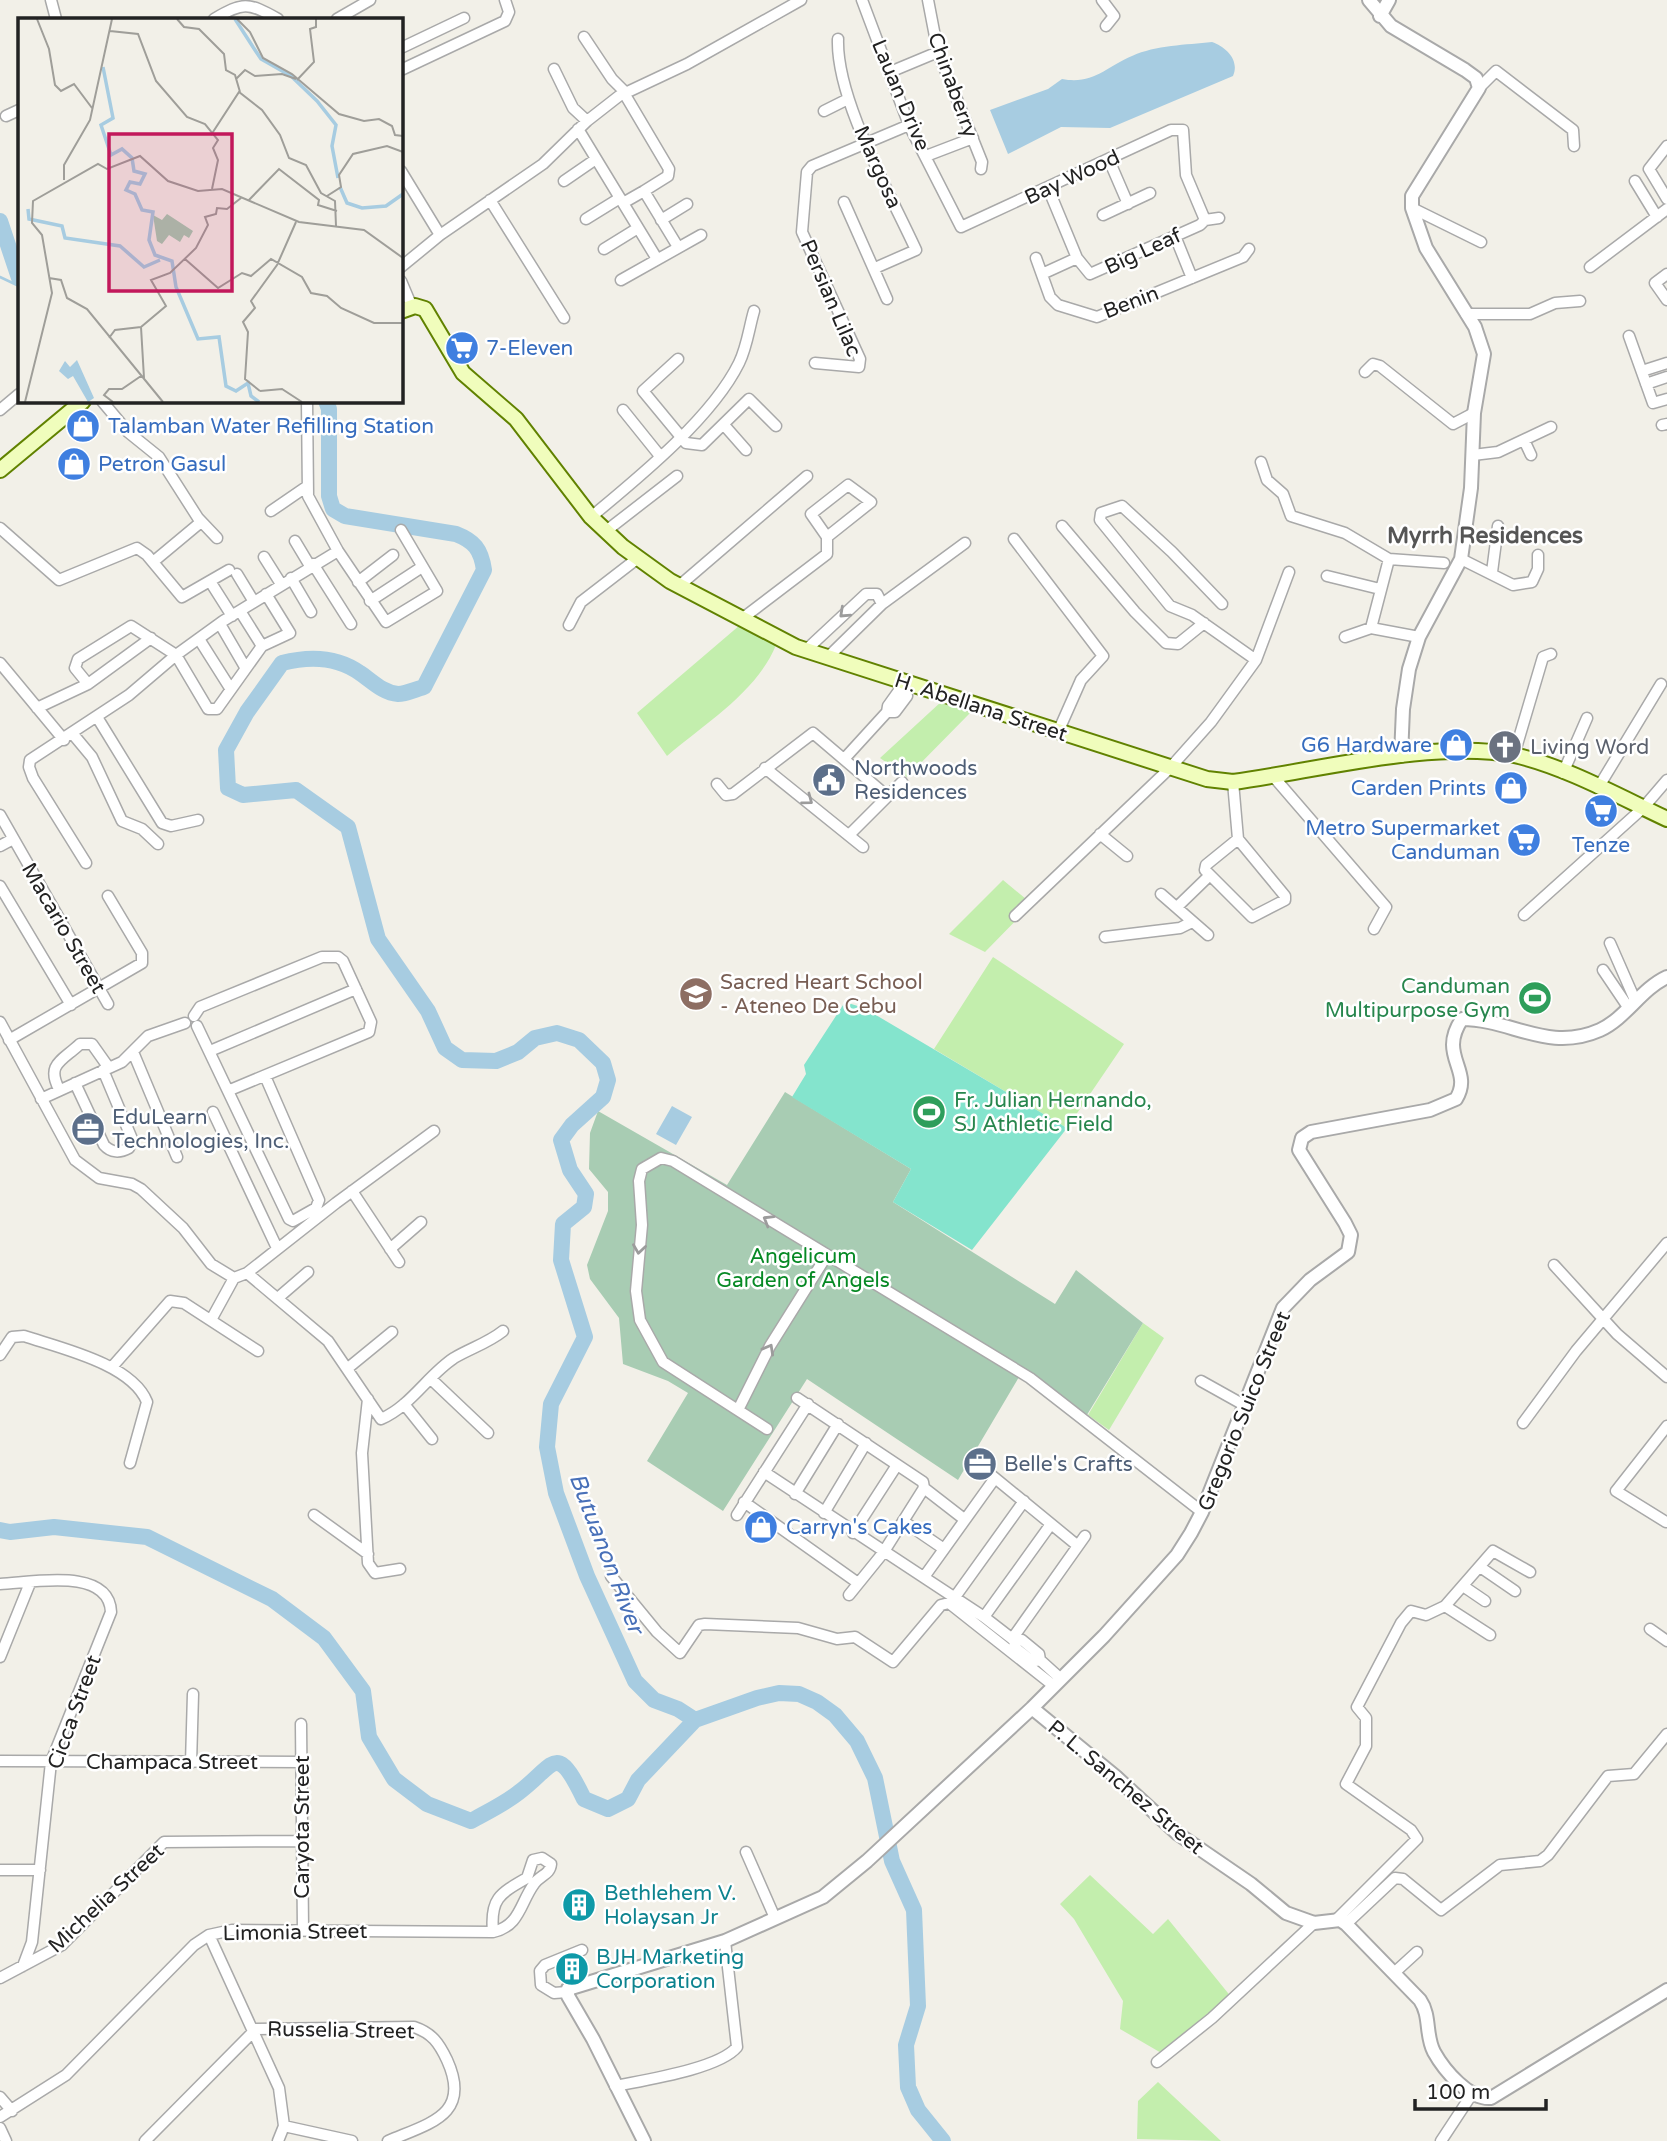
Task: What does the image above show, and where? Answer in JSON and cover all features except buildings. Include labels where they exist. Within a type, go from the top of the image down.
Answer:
[{"type":"main road","name":"H. Abellana Street","points":[[411,308],[428,311],[463,373],[516,419],[591,517],[606,531],[638,558],[679,586],[806,650],[908,688],[1207,779],[1233,782],[1402,756],[1488,751],[1514,755],[1563,773],[1667,819]]},
{"type":"main road","points":[[0,470],[82,402]]},
{"type":"street","points":[[51,0],[56,18]]},
{"type":"street","points":[[343,18],[370,0]]},
{"type":"street","points":[[402,70],[505,20],[509,12],[505,0]]},
{"type":"street","name":"Lauan Drive","points":[[863,0],[909,125],[961,227]]},
{"type":"street","name":"Chinaberry","points":[[928,0],[938,52],[973,138],[981,169]]},
{"type":"street","points":[[1102,0],[1114,16],[1107,26]]},
{"type":"street","points":[[1371,5],[1389,0]]},
{"type":"street","points":[[402,266],[440,235],[543,164],[587,121],[625,93],[710,52],[795,1]]},
{"type":"street","points":[[216,18],[237,6],[248,5],[276,18]]},
{"type":"street","points":[[1371,5],[1412,40],[1476,78],[1479,88]]},
{"type":"street","points":[[402,48],[464,18]]},
{"type":"street","points":[[583,37],[625,93],[670,173],[644,191],[586,219]]},
{"type":"street","name":"Margosa","points":[[838,39],[837,64],[848,99],[916,250],[874,268]]},
{"type":"street","points":[[890,72],[938,52]]},
{"type":"street","points":[[554,69],[573,108],[587,121]]},
{"type":"street","points":[[1402,756],[1403,709],[1409,668],[1419,637],[1461,559],[1474,413],[1484,354],[1481,341],[1426,248],[1412,208],[1416,188],[1479,88],[1496,71],[1573,130],[1574,146]]},
{"type":"street","points":[[824,111],[848,99]]},
{"type":"street","points":[[6,116],[18,110]]},
{"type":"street","name":"Persian Lilac","points":[[816,363],[853,368],[859,367],[860,359],[802,232],[804,179],[812,166],[909,125]]},
{"type":"street","points":[[578,129],[657,259]]},
{"type":"street","name":"Bay Wood","points":[[961,227],[1171,130],[1182,130],[1186,175],[1205,220]]},
{"type":"street","points":[[926,156],[973,138]]},
{"type":"street","points":[[1667,146],[1649,169],[1667,199]]},
{"type":"street","points":[[564,181],[596,159]]},
{"type":"street","points":[[1109,160],[1128,204]]},
{"type":"street","points":[[402,173],[440,235]]},
{"type":"street","points":[[1635,181],[1657,217]]},
{"type":"street","name":"Big Leaf","points":[[1048,188],[1077,258],[1084,270],[1093,273],[1200,225],[1205,220],[1219,218]]},
{"type":"street","points":[[644,191],[678,247]]},
{"type":"street","points":[[1103,215],[1150,193]]},
{"type":"street","points":[[490,200],[564,318]]},
{"type":"street","points":[[844,202],[887,299]]},
{"type":"street","points":[[662,220],[687,204]]},
{"type":"street","points":[[1412,208],[1481,242]]},
{"type":"street","points":[[1590,267],[1667,209]]},
{"type":"street","points":[[604,249],[638,228]]},
{"type":"street","points":[[621,280],[701,235]]},
{"type":"street","points":[[1175,236],[1192,278]]},
{"type":"street","name":"Benin","points":[[1036,258],[1051,297],[1058,305],[1097,317],[1243,257],[1249,249]]},
{"type":"street","points":[[1042,274],[1077,258]]},
{"type":"street","points":[[1667,274],[1655,283],[1667,300]]},
{"type":"street","points":[[402,284],[411,308]]},
{"type":"street","points":[[1466,314],[1530,314],[1555,303],[1580,301]]},
{"type":"street","points":[[591,517],[680,438],[716,397],[740,362],[754,311]]},
{"type":"street","points":[[1629,336],[1653,403],[1667,399]]},
{"type":"street","points":[[678,359],[643,391],[680,438],[690,445],[702,445],[749,399],[776,426]]},
{"type":"street","points":[[1642,371],[1667,363]]},
{"type":"street","points":[[1365,372],[1373,364],[1380,366],[1453,424],[1474,413]]},
{"type":"street","points":[[1646,384],[1667,377]]},
{"type":"street","points":[[0,410],[18,395]]},
{"type":"street","points":[[103,402],[128,432],[159,457],[201,522],[218,538]]},
{"type":"street","points":[[307,402],[306,487],[315,510],[338,551],[386,622],[436,593],[401,530]]},
{"type":"street","points":[[623,410],[660,456]]},
{"type":"street","points":[[724,425],[746,450]]},
{"type":"street","points":[[1472,455],[1498,452],[1551,427]]},
{"type":"street","points":[[1524,440],[1531,455]]},
{"type":"street","points":[[1261,462],[1267,480],[1283,494],[1292,516],[1345,533],[1389,559],[1444,563]]},
{"type":"street","points":[[606,531],[677,476]]},
{"type":"street","points":[[679,586],[807,476]]},
{"type":"street","points":[[743,618],[827,554],[828,537],[810,515],[845,486],[871,502],[828,537]]},
{"type":"street","points":[[271,511],[306,487]]},
{"type":"street","points":[[1222,604],[1172,552],[1122,506],[1101,513],[1100,520],[1170,606],[1204,623],[1256,660]]},
{"type":"street","points":[[153,562],[201,522]]},
{"type":"street","points":[[1062,526],[1135,612],[1166,643],[1178,645],[1204,623]]},
{"type":"street","points":[[1492,572],[1498,526]]},
{"type":"street","points":[[2,535],[59,580],[128,549],[137,548],[153,562],[182,597],[233,572],[254,601]]},
{"type":"street","points":[[1014,539],[1103,656],[1081,680],[1058,732]]},
{"type":"street","points":[[295,541],[351,624]]},
{"type":"street","points":[[827,658],[882,604],[965,543]]},
{"type":"street","points":[[86,863],[29,767],[33,758],[137,689],[176,655],[236,613],[338,551]]},
{"type":"street","points":[[358,582],[393,555]]},
{"type":"street","points":[[1461,559],[1492,572],[1513,585],[1531,582],[1538,569],[1538,555]]},
{"type":"street","points":[[264,558],[281,584]]},
{"type":"street","points":[[569,625],[581,602],[638,558]]},
{"type":"street","points":[[1371,628],[1389,559]]},
{"type":"street","points":[[370,601],[422,567]]},
{"type":"street","points":[[1015,916],[1170,768],[1211,722],[1256,660],[1289,572]]},
{"type":"street","points":[[1327,576],[1380,589]]},
{"type":"street","points":[[291,578],[311,612]]},
{"type":"street","points":[[213,586],[262,646]]},
{"type":"street","points":[[88,684],[75,668],[78,659],[131,626],[176,655],[208,709],[217,709],[262,646],[290,633],[266,594]]},
{"type":"street","points":[[806,650],[866,594],[877,594],[882,604]]},
{"type":"street","points":[[220,624],[246,667]]},
{"type":"street","points":[[1345,637],[1371,628],[1419,637]]},
{"type":"street","points":[[37,708],[88,684],[151,638]]},
{"type":"street","points":[[199,639],[230,688]]},
{"type":"street","points":[[1514,755],[1543,657],[1551,654]]},
{"type":"street","points":[[0,663],[37,708],[92,757],[115,800],[122,821],[142,829],[158,845]]},
{"type":"street","points":[[1598,788],[1661,684]]},
{"type":"street","points":[[845,758],[887,712],[895,712],[907,696],[908,688]]},
{"type":"street","points":[[97,717],[162,823],[171,826],[198,820]]},
{"type":"street","points":[[1563,773],[1587,718]]},
{"type":"street","points":[[717,784],[726,796],[731,795],[811,733],[845,758],[887,796]]},
{"type":"street","points":[[765,768],[863,846]]},
{"type":"street","points":[[1273,776],[1386,907],[1374,929]]},
{"type":"street","points":[[1524,915],[1643,808],[1667,780]]},
{"type":"street","points":[[850,834],[902,782]]},
{"type":"street","points":[[1233,782],[1238,839],[1284,893],[1284,900],[1250,917],[1210,876],[1206,865],[1238,839]]},
{"type":"street","name":"Macario Street","points":[[0,815],[97,989],[108,1004]]},
{"type":"street","points":[[1100,834],[1127,856]]},
{"type":"street","points":[[0,846],[13,839]]},
{"type":"street","points":[[1177,907],[1210,876]]},
{"type":"street","points":[[0,886],[71,1005]]},
{"type":"street","points":[[1161,894],[1208,935]]},
{"type":"street","points":[[9,1040],[142,963],[144,958],[108,896]]},
{"type":"street","points":[[1105,937],[1180,928],[1192,922]]},
{"type":"street","points":[[1610,943],[1632,1004]]},
{"type":"street","points":[[195,1021],[200,1007],[330,956],[343,961],[371,1023],[369,1032],[230,1090]]},
{"type":"street","points":[[1602,970],[1632,1004]]},
{"type":"street","name":"Gregorio Suico Street","points":[[567,1992],[570,1987],[725,1941],[823,1897],[867,1861],[1032,1708],[1177,1555],[1202,1513],[1283,1308],[1310,1280],[1348,1252],[1351,1244],[1351,1235],[1345,1223],[1299,1150],[1303,1138],[1311,1132],[1430,1110],[1456,1099],[1462,1082],[1451,1043],[1452,1033],[1462,1019],[1483,1020],[1551,1039],[1599,1030],[1654,983],[1667,976]]},
{"type":"street","points":[[210,1051],[356,989]]},
{"type":"street","points":[[41,1099],[106,1069],[133,1052],[148,1036],[185,1023],[188,1016],[195,1021],[230,1090],[289,1220],[293,1221],[316,1208],[319,1200],[265,1076]]},
{"type":"street","points":[[0,1023],[75,1160],[84,1170],[99,1178],[132,1184],[141,1189],[176,1220],[211,1264],[234,1278]]},
{"type":"street","points":[[59,1089],[52,1076],[53,1069],[80,1044],[92,1044],[106,1069],[132,1139],[129,1148],[123,1151],[108,1150],[75,1083]]},
{"type":"street","points":[[133,1052],[177,1157]]},
{"type":"street","points":[[213,1112],[277,1248]]},
{"type":"street","points":[[211,1320],[234,1278],[247,1273],[434,1131]]},
{"type":"street","points":[[766,1429],[663,1362],[639,1320],[636,1291],[642,1225],[639,1181],[642,1169],[661,1158],[673,1161],[1030,1378],[1202,1513]]},
{"type":"street","points":[[352,1191],[399,1262]]},
{"type":"street","points":[[390,1249],[421,1223]]},
{"type":"street","points":[[1523,1423],[1667,1243]]},
{"type":"street","points":[[737,1410],[770,1346],[827,1255]]},
{"type":"street","points":[[1554,1265],[1604,1320],[1667,1377]]},
{"type":"street","points":[[279,1297],[308,1272]]},
{"type":"street","points":[[247,1273],[279,1297],[328,1341],[382,1419],[404,1404],[453,1359],[488,1343],[503,1331]]},
{"type":"street","points":[[112,1367],[170,1301],[184,1303],[257,1352]]},
{"type":"street","points":[[348,1368],[392,1332]]},
{"type":"street","points":[[0,1354],[12,1337],[24,1336],[112,1367],[144,1395],[147,1402],[130,1463]]},
{"type":"street","points":[[430,1379],[488,1433]]},
{"type":"street","points":[[1201,1381],[1244,1405]]},
{"type":"street","points":[[797,1398],[923,1482],[924,1488],[964,1519]]},
{"type":"street","points":[[368,1399],[362,1453],[370,1569],[375,1573],[400,1569]]},
{"type":"street","points":[[404,1404],[432,1439]]},
{"type":"street","points":[[737,1514],[808,1404]]},
{"type":"street","points":[[796,1494],[838,1424]]},
{"type":"street","points":[[1665,1522],[1616,1491],[1667,1426]]},
{"type":"street","points":[[824,1514],[866,1444]]},
{"type":"street","points":[[973,1460],[1078,1546]]},
{"type":"street","points":[[853,1533],[897,1465]]},
{"type":"street","points":[[765,1472],[883,1553],[955,1597],[1013,1640]]},
{"type":"street","points":[[924,1577],[995,1478]]},
{"type":"street","points":[[849,1595],[883,1553],[924,1488]]},
{"type":"street","points":[[744,1502],[858,1583]]},
{"type":"street","points":[[955,1597],[1024,1502]]},
{"type":"street","points":[[314,1515],[368,1553]]},
{"type":"street","points":[[902,1521],[944,1549]]},
{"type":"street","points":[[984,1617],[1051,1524]]},
{"type":"street","points":[[1057,1682],[1040,1660],[1030,1659],[1014,1647],[1013,1640],[1085,1536]]},
{"type":"street","points":[[1341,1922],[1417,1839],[1411,1830],[1346,1784],[1366,1746],[1366,1718],[1357,1707],[1362,1694],[1409,1612],[1426,1615],[1445,1606],[1493,1551],[1530,1572]]},
{"type":"street","points":[[1480,1567],[1515,1591]]},
{"type":"street","points":[[611,1576],[657,1632],[680,1653],[699,1625],[705,1623],[798,1628],[837,1639],[855,1637],[893,1662],[941,1605],[949,1603],[1057,1682]]},
{"type":"street","name":"Cicca Street","points":[[0,1584],[85,1581],[104,1593],[111,1602],[111,1612],[51,1762],[32,1942],[23,1966]]},
{"type":"street","points":[[0,1657],[30,1583]]},
{"type":"street","points":[[1463,1586],[1485,1601]]},
{"type":"street","points":[[1445,1606],[1490,1634]]},
{"type":"street","points":[[1650,1629],[1666,1638]]},
{"type":"street","points":[[191,1763],[193,1693]]},
{"type":"street","name":"P. L. Sanchez Street","points":[[1032,1708],[1198,1850],[1251,1884],[1286,1913],[1314,1923]]},
{"type":"street","name":"Caryota Street","points":[[301,1724],[303,1930]]},
{"type":"street","points":[[1157,2062],[1212,2018],[1314,1923],[1341,1922],[1395,1878],[1403,1880],[1437,1908],[1446,1909],[1500,1865],[1540,1861],[1548,1855],[1608,1776],[1633,1773],[1667,1734]]},
{"type":"street","name":"Champaca Street","points":[[0,1762],[302,1762]]},
{"type":"street","name":"Michelia Street","points":[[0,1978],[50,1954],[164,1842],[302,1841]]},
{"type":"street","points":[[746,1852],[775,1918]]},
{"type":"street","points":[[0,1870],[40,1870]]},
{"type":"street","points":[[530,1880],[514,1920],[504,1930],[493,1932],[492,1908],[495,1900],[530,1880]]},
{"type":"street","points":[[1341,1922],[1394,1973],[1426,2009],[1434,2052],[1472,2094],[1491,2098],[1667,1990]]},
{"type":"street","name":"Limonia Street","points":[[0,2118],[66,2075],[194,1945],[209,1935],[232,1930],[493,1932]]},
{"type":"street","points":[[209,1935],[279,2088],[284,2126],[278,2141]]},
{"type":"street","points":[[615,2086],[697,2066],[724,2057],[737,2047],[725,1941]]},
{"type":"street","points":[[32,1942],[50,1954]]},
{"type":"street","points":[[582,1950],[545,1965],[540,1972],[541,1984],[554,1993],[567,1992],[644,2141]]},
{"type":"street","points":[[1394,1973],[1417,1952]]},
{"type":"street","name":"Russelia Street","points":[[145,2141],[259,2028],[414,2027],[431,2035],[439,2043],[456,2081],[454,2099],[451,2106],[430,2123],[388,2141]]},
{"type":"street","points":[[1441,2141],[1472,2094]]},
{"type":"street","points":[[0,2097],[12,2111]]},
{"type":"street","points":[[284,2126],[352,2141]]},
{"type":"street","points":[[0,2128],[6,2141]]},
{"type":"green space","points":[[740,625],[776,645],[767,662],[743,692],[667,756],[637,713]]},
{"type":"green space","points":[[942,701],[971,712],[907,777],[880,758]]},
{"type":"green space","points":[[1003,880],[1032,904],[985,952],[949,934]]},
{"type":"green space","points":[[993,957],[1124,1044],[1067,1128],[934,1049]]},
{"type":"green space","name":"Fr. Julian Hernando, SJ Athletic Field","points":[[845,1002],[864,1008],[1067,1128],[972,1250],[893,1202],[911,1169],[792,1097],[806,1074],[804,1065]]},
{"type":"green space","name":"Angelicum Garden of Angels","points":[[785,1092],[911,1169],[893,1202],[1055,1304],[1076,1270],[1143,1323],[1082,1423],[1019,1377],[958,1480],[807,1379],[723,1511],[647,1461],[688,1393],[668,1381],[623,1364],[619,1318],[590,1279],[587,1265],[608,1211],[608,1192],[589,1169],[590,1133],[598,1111],[727,1185]]},
{"type":"green space","points":[[1143,1323],[1164,1338],[1109,1430],[1088,1415]]},
{"type":"green space","points":[[1090,1875],[1153,1934],[1168,1919],[1232,1998],[1163,2054],[1120,2029],[1123,2001],[1074,1919],[1060,1904]]},
{"type":"green space","points":[[1158,2082],[1221,2141],[1137,2139],[1138,2101]]},
{"type":"water","points":[[1212,42],[1230,55],[1235,65],[1233,76],[1110,128],[1061,127],[1008,154],[990,110],[1048,89],[1062,79],[1082,79],[1099,74],[1141,52]]},
{"type":"water","points":[[672,1106],[692,1117],[676,1145],[656,1134]]},
{"type":"waterway","name":"Butuanon River","points":[[0,221],[18,275]]},
{"type":"waterway","points":[[0,277],[18,286]]},
{"type":"waterway","name":"Butuanon River","points":[[326,402],[329,409],[329,496],[333,509],[345,516],[456,534],[476,547],[484,570],[424,687],[398,694],[383,689],[341,663],[322,659],[282,663],[247,712],[226,750],[228,788],[243,795],[296,790],[348,827],[378,939],[428,1011],[445,1048],[462,1060],[496,1061],[518,1052],[535,1038],[557,1033],[579,1040],[603,1063],[608,1080],[603,1097],[572,1125],[561,1140],[570,1170],[586,1194],[584,1207],[563,1224],[561,1260],[585,1337],[551,1404],[547,1447],[556,1493],[587,1576],[635,1681],[654,1700],[678,1709],[695,1720],[757,1698],[779,1693],[799,1694],[817,1702],[835,1715],[857,1741],[875,1778],[892,1861],[914,1910],[918,2006],[906,2045],[908,2087],[918,2110],[943,2141]]},
{"type":"waterway","points":[[0,1530],[10,1532],[54,1527],[147,1537],[272,1599],[324,1638],[363,1691],[369,1737],[394,1779],[427,1804],[471,1821],[513,1797],[554,1763],[567,1769],[584,1799],[608,1809],[628,1799],[638,1780],[695,1720]]},
{"type":"place","name":"7-Eleven","points":[[462,348]]},
{"type":"place","name":"Talamban Water Refilling Station","points":[[83,426]]},
{"type":"place","name":"Petron Gasul","points":[[74,464]]},
{"type":"place","name":"G6 Hardware","points":[[1456,745]]},
{"type":"place","name":"Living Word","points":[[1505,747]]},
{"type":"place","name":"Northwoods Residences","points":[[829,780]]},
{"type":"place","name":"Carden Prints","points":[[1511,788]]},
{"type":"place","name":"Tenze","points":[[1601,811]]},
{"type":"place","name":"Metro Supermarket Canduman","points":[[1524,840]]},
{"type":"place","name":"Sacred Heart School - Ateneo De Cebu","points":[[696,994]]},
{"type":"place","name":"Canduman Multipurpose Gym","points":[[1535,998]]},
{"type":"place","name":"Fr. Julian Hernando, SJ Athletic Field","points":[[929,1112]]},
{"type":"place","name":"EduLearn Technologies, Inc.","points":[[88,1129]]},
{"type":"place","name":"Belle's Crafts","points":[[980,1464]]},
{"type":"place","name":"Carryn's Cakes","points":[[761,1527]]},
{"type":"place","name":"Bethlehem V. Holaysan Jr","points":[[579,1905]]},
{"type":"place","name":"BJH Marketing Corporation","points":[[572,1969]]},
{"type":"district","name":"Myrrh Residences","points":[[1485,535]]}]
